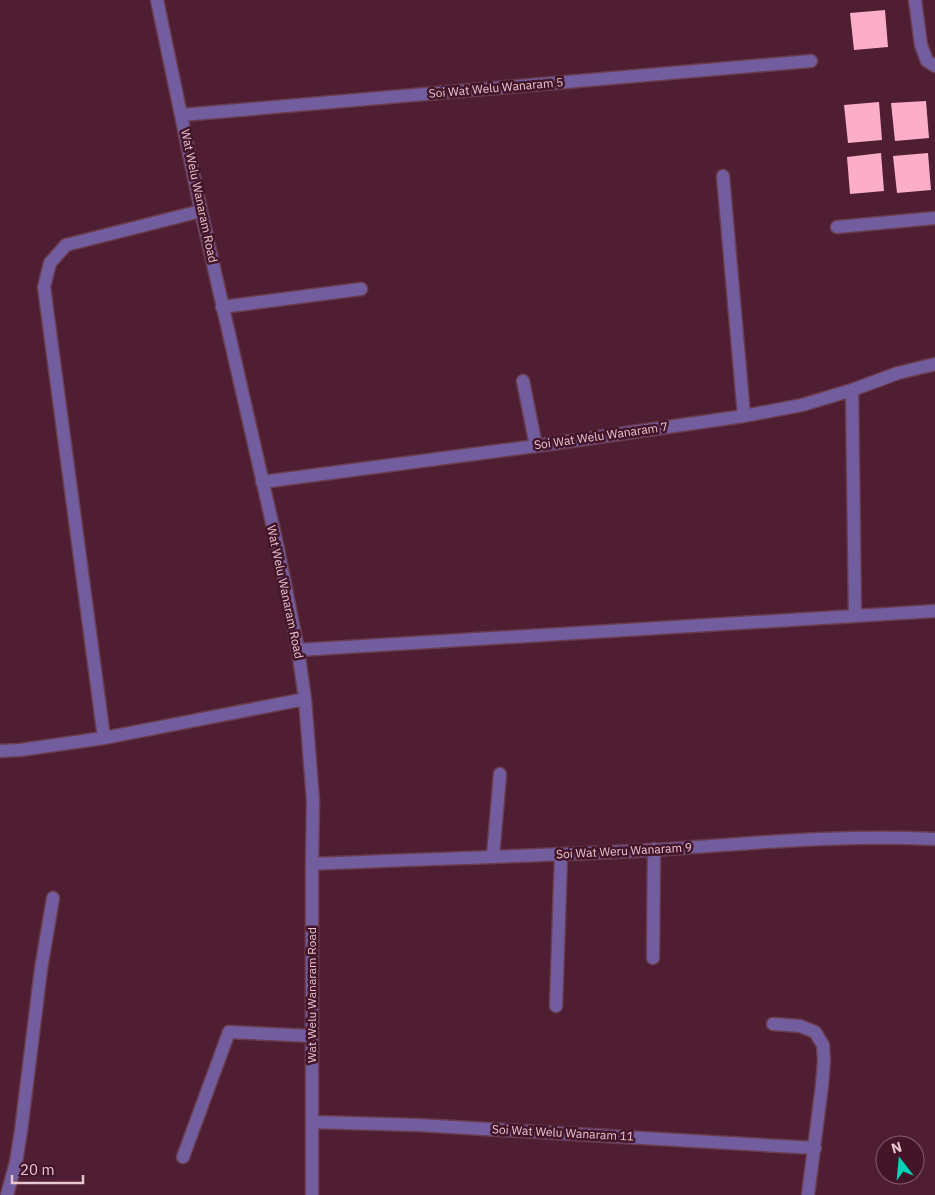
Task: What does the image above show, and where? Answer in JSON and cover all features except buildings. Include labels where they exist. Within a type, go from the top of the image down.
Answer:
[{"type":"street","name":"Wat Welu Wanaram Road","points":[[157,0],[222,307],[278,549],[298,650],[305,699],[314,801],[312,864],[312,1195]]},
{"type":"street","points":[[915,0],[921,45],[927,61],[935,66]]},
{"type":"street","name":"Soi Wat Welu Wanaram 5","points":[[182,115],[811,61]]},
{"type":"street","points":[[723,176],[744,416]]},
{"type":"street","points":[[104,738],[44,287],[50,263],[66,244],[201,211]]},
{"type":"street","points":[[837,227],[935,218]]},
{"type":"street","points":[[222,307],[361,289]]},
{"type":"street","name":"Soi Wat Welu Wanaram 7","points":[[262,482],[536,446],[744,416],[802,404],[852,390],[898,373],[935,364]]},
{"type":"street","points":[[523,381],[536,446]]},
{"type":"street","points":[[852,390],[855,616]]},
{"type":"street","points":[[298,650],[935,610]]},
{"type":"street","points":[[0,751],[104,738],[305,699]]},
{"type":"street","points":[[493,856],[500,774]]},
{"type":"street","name":"Soi Wat Weru Wanaram 9","points":[[312,864],[561,855],[813,839],[935,839]]},
{"type":"street","points":[[653,958],[654,850]]},
{"type":"street","points":[[556,1006],[561,855]]},
{"type":"street","points":[[7,1195],[16,1162],[21,1131],[41,969],[53,898]]},
{"type":"street","points":[[773,1024],[800,1026],[815,1032],[823,1045],[823,1069],[808,1195]]},
{"type":"street","points":[[183,1157],[229,1032],[312,1036]]},
{"type":"street","name":"Soi Wat Welu Wanaram 11","points":[[312,1122],[417,1125],[815,1148]]}]
